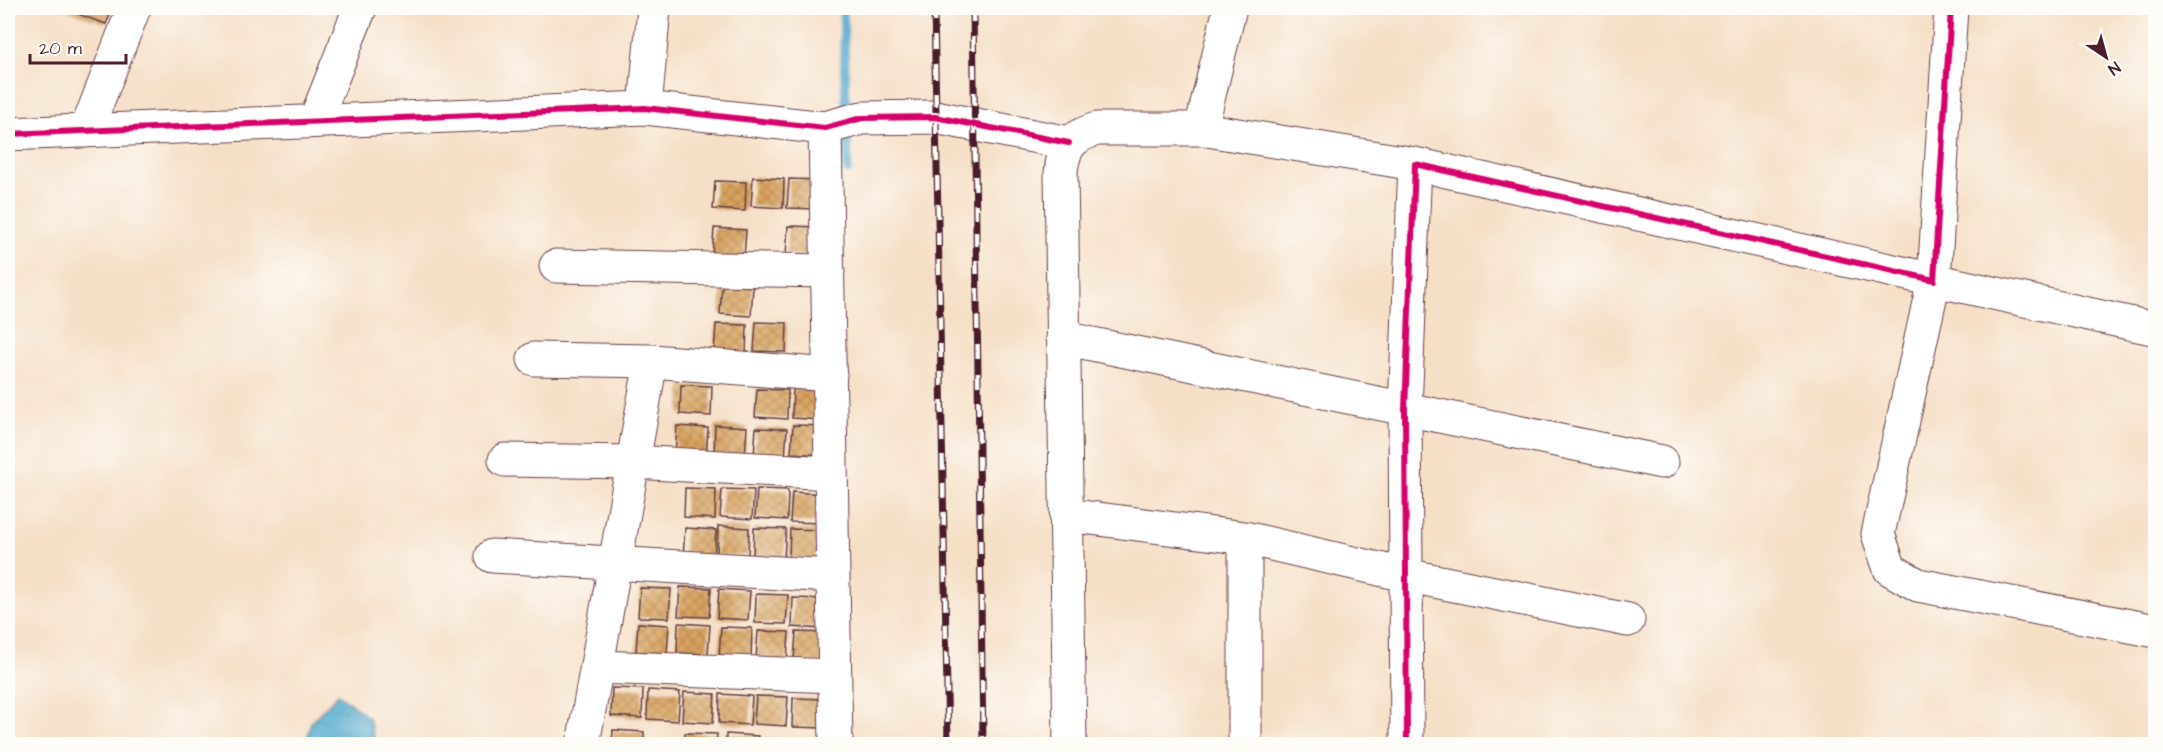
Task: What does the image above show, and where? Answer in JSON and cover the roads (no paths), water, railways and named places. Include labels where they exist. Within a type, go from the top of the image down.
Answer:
[{"type":"street","points":[[86,131],[134,8]]},
{"type":"street","points":[[315,121],[360,8]]},
{"type":"street","points":[[645,108],[654,8]]},
{"type":"street","points":[[1201,129],[1230,8]]},
{"type":"street","points":[[1951,8],[1934,280],[1878,534],[1890,569],[1918,585],[2156,631]]},
{"type":"street","points":[[8,134],[645,108],[841,124],[935,117],[1069,143]]},
{"type":"street","points":[[836,744],[828,272],[841,124]]},
{"type":"street","points":[[1070,744],[1061,173],[1062,156],[1069,143],[1082,133],[1096,129],[1201,129],[1415,164],[2156,329]]},
{"type":"street","points":[[1407,744],[1406,410],[1415,164]]},
{"type":"street","points":[[556,266],[828,272]]},
{"type":"street","points":[[1063,338],[1662,462]]},
{"type":"street","points":[[534,360],[651,361],[830,375]]},
{"type":"street","points":[[584,744],[651,361]]},
{"type":"street","points":[[505,460],[633,462],[831,473]]},
{"type":"street","points":[[1067,515],[1245,538],[1405,575],[1628,620]]},
{"type":"street","points":[[1245,538],[1245,744]]},
{"type":"street","points":[[492,556],[833,576]]},
{"type":"street","points":[[597,667],[835,675]]},
{"type":"water","points":[[338,694],[369,718],[375,744],[306,744],[311,722]]},
{"type":"waterway","points":[[843,8],[848,170]]},
{"type":"railway","points":[[934,8],[948,744]]},
{"type":"railway","points":[[973,8],[983,744]]}]
